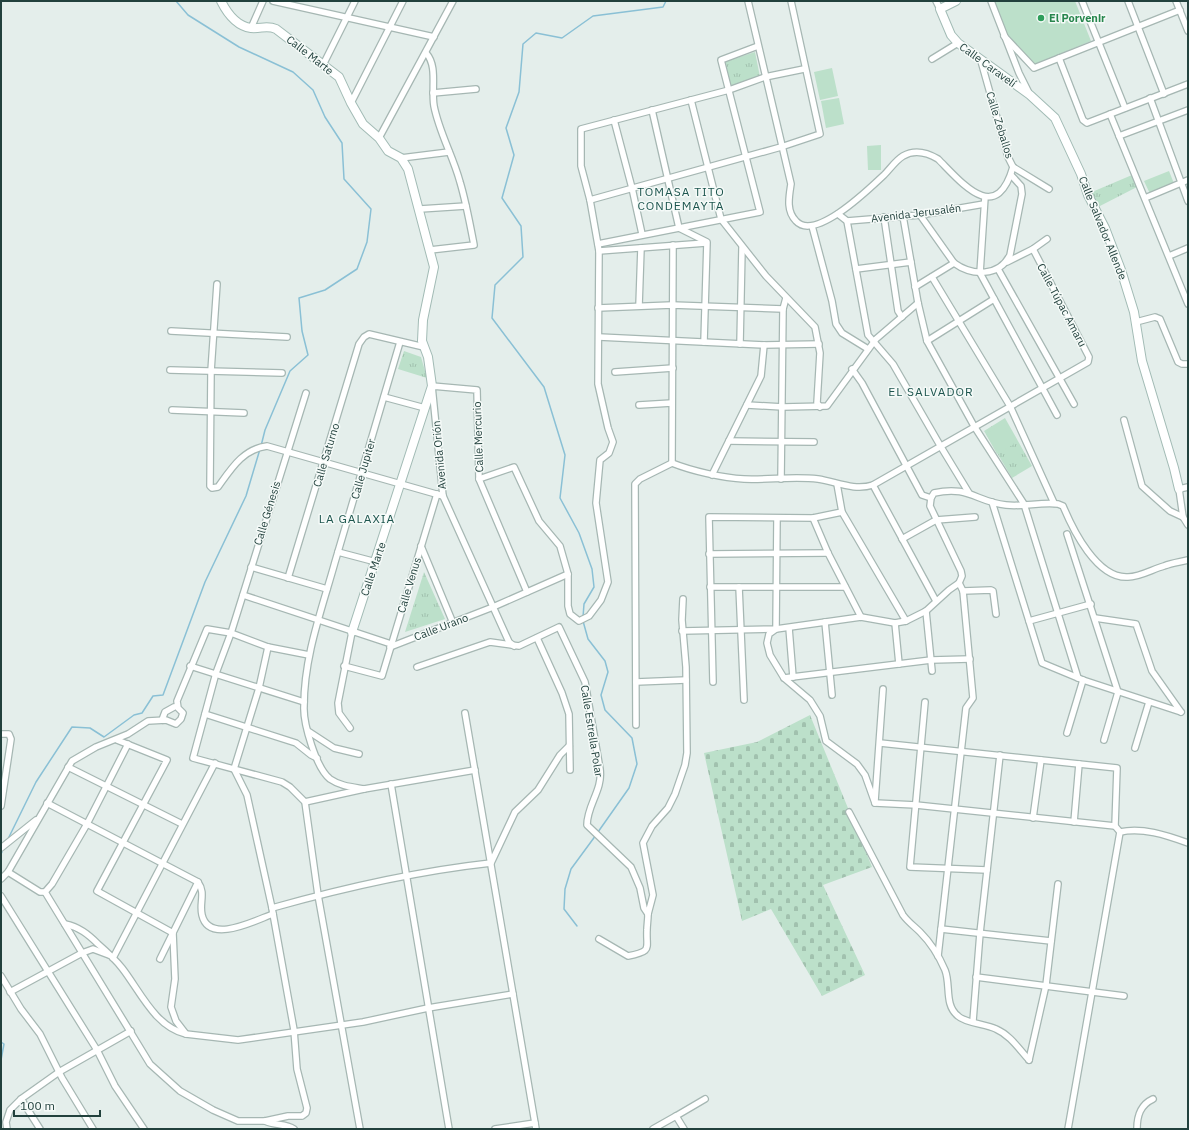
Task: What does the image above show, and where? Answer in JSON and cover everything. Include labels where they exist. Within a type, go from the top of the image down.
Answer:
[{"type":"street","points":[[221,1],[226,12],[235,21],[251,28],[263,1]]},
{"type":"street","points":[[273,1],[434,37]]},
{"type":"street","points":[[323,65],[355,1]]},
{"type":"street","points":[[351,103],[403,1]]},
{"type":"street","points":[[379,138],[454,1]]},
{"type":"street","points":[[748,1],[791,184],[789,206],[792,217],[799,225],[806,227],[818,225],[838,214],[884,175],[902,156],[913,153],[924,153],[938,159],[970,190],[985,197],[998,193],[1011,175],[1013,166],[1049,189]]},
{"type":"street","points":[[590,200],[782,147],[820,134],[804,69],[791,1]]},
{"type":"street","points":[[936,1],[940,9],[956,1]]},
{"type":"street","points":[[991,1],[1019,73],[1030,95]]},
{"type":"street","points":[[1082,1],[1125,108]]},
{"type":"street","points":[[1128,1],[1164,94]]},
{"type":"street","points":[[1176,1],[1188,31]]},
{"type":"street","name":"Calle Caravelí","points":[[940,9],[951,35],[958,43],[1030,95]]},
{"type":"street","points":[[1004,36],[1034,68],[1180,10]]},
{"type":"street","name":"Calle Marte","points":[[251,28],[269,26],[276,29],[339,77],[351,103],[364,124],[379,138],[388,151],[401,158],[408,169],[430,250]]},
{"type":"street","points":[[932,59],[958,43]]},
{"type":"street","points":[[598,244],[642,234],[760,212],[721,60],[758,46]]},
{"type":"street","points":[[426,53],[430,57],[432,65],[434,105],[460,181],[474,245],[430,250]]},
{"type":"street","points":[[1059,58],[1082,120],[1087,123],[1188,84]]},
{"type":"street","name":"Calle Zeballos","points":[[981,60],[1004,145],[1013,166]]},
{"type":"street","points":[[479,479],[514,467],[539,521],[560,546],[568,574],[570,614],[575,619],[582,620],[589,616],[601,600],[608,582],[596,503],[600,460],[609,453],[613,442],[608,428],[598,384],[599,251],[590,200],[581,166],[581,129],[729,90],[765,77],[804,69]]},
{"type":"street","points":[[433,93],[476,89]]},
{"type":"street","name":"Calle Salvador Allende","points":[[1030,95],[1055,118],[1081,174],[1088,195],[1100,216],[1121,270],[1134,312],[1142,362],[1174,468],[1179,490]]},
{"type":"street","points":[[1150,98],[1188,201]]},
{"type":"street","points":[[691,100],[721,219],[742,248],[786,298],[815,327],[820,353],[817,403],[820,407]]},
{"type":"street","points":[[652,110],[669,178],[679,228]]},
{"type":"street","points":[[1119,136],[1188,110]]},
{"type":"street","points":[[1110,114],[1188,304]]},
{"type":"street","points":[[614,120],[632,188],[642,234]]},
{"type":"street","points":[[401,158],[449,152]]},
{"type":"street","points":[[1007,262],[1010,255],[1022,194],[1021,186],[1011,175]]},
{"type":"street","points":[[1145,198],[1188,180]]},
{"type":"street","points":[[985,197],[980,273],[1057,414]]},
{"type":"street","name":"Avenida Jerusalén","points":[[847,221],[920,214],[984,204]]},
{"type":"street","points":[[420,209],[466,206]]},
{"type":"street","points":[[838,214],[847,221],[868,336],[873,343],[884,352],[893,364],[969,493]]},
{"type":"street","points":[[920,214],[954,263],[960,267],[980,273],[998,269],[1007,262],[1033,249],[1047,239]]},
{"type":"street","points":[[903,216],[918,303],[928,340],[974,426],[1024,504],[1058,613],[1081,679],[1067,733]]},
{"type":"street","points":[[884,217],[898,311],[902,317]]},
{"type":"street","points":[[812,226],[832,301],[836,324],[842,333],[868,349]]},
{"type":"street","points":[[679,228],[707,242]]},
{"type":"street","points":[[599,251],[707,242]]},
{"type":"street","points":[[704,342],[707,242]]},
{"type":"street","points":[[672,463],[673,245]]},
{"type":"street","points":[[639,306],[641,248]]},
{"type":"street","points":[[740,344],[742,248]]},
{"type":"street","points":[[1169,256],[1188,248]]},
{"type":"street","name":"Calle Túpac Amaru","points":[[1033,249],[1089,356],[1088,362],[1059,378]]},
{"type":"street","name":"Avenida Orión","points":[[430,250],[434,267],[423,320],[422,341],[428,358],[432,386],[440,495],[509,642],[514,647]]},
{"type":"street","points":[[856,270],[911,262]]},
{"type":"street","points":[[915,287],[954,263]]},
{"type":"street","points":[[998,269],[1074,404]]},
{"type":"street","points":[[932,277],[1010,406],[1054,503]]},
{"type":"street","points":[[217,284],[211,371],[210,486],[212,488],[218,487],[241,457],[259,447],[267,446],[440,495]]},
{"type":"street","points":[[781,479],[783,407],[782,344],[783,310],[786,298]]},
{"type":"street","points":[[928,340],[994,299]]},
{"type":"street","points":[[747,405],[783,407],[826,406],[852,369],[873,343],[918,303]]},
{"type":"street","points":[[598,308],[672,305],[783,310]]},
{"type":"street","points":[[1136,322],[1155,317],[1160,320],[1178,362],[1188,364]]},
{"type":"street","points":[[171,331],[214,332],[287,337]]},
{"type":"street","name":"Calle Saturno","points":[[288,578],[359,344],[366,334],[400,342]]},
{"type":"street","points":[[599,337],[764,345],[819,344]]},
{"type":"street","points":[[400,342],[424,347]]},
{"type":"street","name":"Calle Jupiter","points":[[364,789],[340,785],[329,778],[322,770],[308,731],[304,702],[309,655],[318,619],[400,342]]},
{"type":"street","points":[[712,475],[761,376],[764,345]]},
{"type":"street","points":[[615,372],[673,368]]},
{"type":"street","points":[[852,369],[862,383],[922,495],[931,498]]},
{"type":"street","points":[[170,370],[282,373]]},
{"type":"street","points":[[636,725],[634,490],[635,484],[640,478],[672,463],[712,475],[744,479],[818,479],[837,484],[864,487],[873,484],[941,447],[974,426],[1059,378]]},
{"type":"street","name":"Calle Marte","points":[[350,728],[339,713],[338,703],[344,666],[352,632],[402,484],[432,386]]},
{"type":"street","name":"Calle Mercurio","points":[[432,386],[477,390],[479,479],[527,592]]},
{"type":"street","name":"Calle Génesis","points":[[215,763],[192,758],[216,673],[231,633],[286,451],[306,393]]},
{"type":"street","points":[[384,397],[425,408]]},
{"type":"street","points":[[639,405],[672,403]]},
{"type":"street","points":[[172,410],[244,413]]},
{"type":"street","points":[[1124,420],[1142,486],[1170,511],[1183,517]]},
{"type":"street","points":[[729,440],[814,442]]},
{"type":"street","points":[[837,484],[842,512],[906,621]]},
{"type":"street","points":[[873,484],[936,601]]},
{"type":"street","points":[[1188,487],[1179,490],[1183,517],[1188,525]]},
{"type":"street","points":[[682,631],[711,629],[776,629],[861,617],[895,623],[906,621],[926,612],[936,601],[959,583],[962,576],[930,506],[931,498],[934,493],[946,490],[969,493],[992,502],[1015,506],[1024,504],[1054,503],[1063,506],[1073,530],[1091,555],[1110,573],[1119,577],[1130,578],[1164,565],[1188,560]]},
{"type":"street","name":"Calle Venus","points":[[344,666],[382,676],[390,645],[421,546],[440,495]]},
{"type":"street","points":[[992,502],[1042,663],[1081,679],[1181,712],[1152,671],[1136,624],[1095,618]]},
{"type":"street","points":[[713,682],[708,517],[813,518],[842,512]]},
{"type":"street","points":[[902,539],[936,520],[975,517]]},
{"type":"street","points":[[776,629],[777,518]]},
{"type":"street","points":[[813,518],[828,552],[861,617]]},
{"type":"street","points":[[1067,534],[1091,604],[1118,692],[1104,740]]},
{"type":"street","points":[[421,546],[453,623]]},
{"type":"street","points":[[338,552],[376,562]]},
{"type":"street","points":[[709,554],[828,552]]},
{"type":"street","points":[[251,567],[327,590]]},
{"type":"street","name":"Calle Urano","points":[[390,645],[453,623],[568,574]]},
{"type":"street","points":[[938,956],[966,708],[973,698],[963,592],[959,583]]},
{"type":"street","points":[[710,587],[845,587]]},
{"type":"street","points":[[739,587],[744,700]]},
{"type":"street","points":[[963,592],[993,591],[996,614]]},
{"type":"street","points":[[242,595],[318,619],[390,645]]},
{"type":"street","points":[[599,939],[628,956],[644,951],[647,948],[648,942],[646,931],[648,914],[653,895],[643,843],[652,826],[668,808],[685,765],[687,736],[686,680],[682,631],[683,599]]},
{"type":"street","points":[[1029,620],[1091,604]]},
{"type":"street","points":[[926,612],[932,671]]},
{"type":"street","points":[[825,622],[832,695]]},
{"type":"street","points":[[895,623],[899,664]]},
{"type":"street","name":"Calle Estrella Polar","points":[[537,638],[559,627],[585,682],[601,778],[599,788],[587,815],[587,825],[631,867],[640,888],[644,908],[648,914]]},
{"type":"street","points":[[788,628],[793,677]]},
{"type":"street","points":[[1,879],[8,872],[72,761],[96,747],[117,740],[148,721],[162,720],[176,724],[181,719],[183,713],[178,708],[177,701],[190,666],[207,629],[231,633],[268,647],[309,655]]},
{"type":"street","points":[[776,629],[769,634],[767,643],[770,655],[784,678],[810,700],[820,716],[826,741],[857,764],[866,775],[875,803]]},
{"type":"street","points":[[417,667],[490,642],[514,647],[537,638],[565,700],[569,714],[570,770]]},
{"type":"street","points":[[45,892],[150,1064],[180,1091],[213,1110],[238,1121],[265,1121],[288,1116],[302,1116],[306,1113],[306,1101],[297,1069],[294,1030],[273,911],[247,794],[234,769],[259,688],[268,647]]},
{"type":"street","points":[[784,678],[931,660],[970,659]]},
{"type":"street","points":[[190,666],[304,702]]},
{"type":"street","points":[[636,682],[686,680]]},
{"type":"street","points":[[875,803],[883,689]]},
{"type":"street","points":[[925,702],[910,867],[987,870]]},
{"type":"street","points":[[1135,748],[1149,702]]},
{"type":"street","points":[[162,720],[165,712],[174,707]]},
{"type":"street","points":[[466,713],[535,1126],[495,1129]]},
{"type":"street","points":[[205,714],[296,743],[317,758]]},
{"type":"street","points":[[308,731],[334,748],[359,754]]},
{"type":"street","points":[[1,734],[8,734],[11,739],[1,806]]},
{"type":"street","points":[[117,740],[167,760],[97,891],[173,933]]},
{"type":"street","points":[[880,742],[1117,768],[1115,826],[1120,832],[1068,1129]]},
{"type":"street","points":[[45,892],[52,884],[87,824],[128,744]]},
{"type":"street","points":[[491,863],[515,812],[538,790],[560,755],[570,746]]},
{"type":"street","points":[[973,1022],[980,933],[1000,755]]},
{"type":"street","points":[[1033,818],[1041,760]]},
{"type":"street","points":[[112,957],[215,763],[282,782],[290,787],[305,802],[318,895],[360,1129]]},
{"type":"street","points":[[1074,822],[1079,764]]},
{"type":"street","points":[[68,767],[182,824]]},
{"type":"street","points":[[305,802],[364,789],[475,770]]},
{"type":"street","points":[[391,784],[449,1129]]},
{"type":"street","points":[[47,803],[198,882],[203,889],[202,915],[210,926],[219,930],[231,930],[273,911],[318,895],[447,868],[491,863]]},
{"type":"street","points":[[875,803],[916,805],[1115,826]]},
{"type":"street","points":[[849,812],[903,915],[908,923],[920,932],[938,956],[946,972],[949,1002],[959,1018],[991,1026],[1006,1035],[1029,1060],[1046,985],[1058,884]]},
{"type":"street","points":[[1,848],[40,817]]},
{"type":"street","points":[[1120,832],[1132,829],[1168,836],[1188,843]]},
{"type":"street","points":[[8,872],[40,892],[45,892]]},
{"type":"street","points":[[160,959],[198,882]]},
{"type":"street","points":[[1,896],[97,1050],[115,1086],[144,1129]]},
{"type":"street","points":[[65,924],[77,926],[112,957],[136,986],[151,1010],[178,1032],[186,1034],[238,1040],[294,1030],[363,1022],[428,1008],[513,994]]},
{"type":"street","points":[[941,929],[1051,940]]},
{"type":"street","points":[[173,933],[175,979],[171,1007],[176,1021],[186,1034]]},
{"type":"street","points":[[10,992],[82,953],[93,950],[112,957]]},
{"type":"street","points":[[1,976],[21,1009],[40,1034],[59,1072],[93,1129]]},
{"type":"street","points":[[976,977],[1124,996]]},
{"type":"street","points":[[7,1129],[6,1122],[10,1110],[21,1099],[59,1072],[131,1031]]},
{"type":"street","points":[[21,1099],[40,1129]]},
{"type":"street","points":[[653,1129],[705,1099]]},
{"type":"street","points":[[1137,1129],[1137,1118],[1141,1109],[1152,1099]]},
{"type":"street","points":[[676,1116],[684,1129]]},
{"type":"street","points":[[265,1121],[277,1125],[288,1125],[294,1129]]},
{"type":"green space","name":"El Porvenir","points":[[994,1],[1075,1],[1091,41],[1034,65],[1007,35]]},
{"type":"green space","points":[[755,52],[760,77],[730,87],[724,62]]},
{"type":"green space","points":[[832,68],[838,96],[820,100],[814,72]]},
{"type":"green space","points":[[839,98],[844,124],[826,128],[821,101]]},
{"type":"green space","points":[[881,145],[881,170],[868,170],[867,146]]},
{"type":"green space","points":[[1169,171],[1175,186],[1151,196],[1144,181]]},
{"type":"green space","points":[[1132,175],[1137,187],[1098,207],[1092,192]]},
{"type":"green space","points":[[404,351],[421,357],[427,378],[398,369]]},
{"type":"green space","points":[[1005,418],[1032,466],[1012,478],[984,431]]},
{"type":"green space","points":[[1003,424],[1014,444],[997,454],[986,434]]},
{"type":"green space","points":[[424,572],[445,619],[405,632]]},
{"type":"green space","points":[[810,715],[872,867],[823,885],[865,975],[822,996],[771,909],[742,921],[704,753],[757,742]]},
{"type":"waterway","points":[[176,1],[188,15],[239,47],[293,72],[313,90],[325,117],[342,143],[344,179],[371,209],[367,242],[357,269],[325,290],[299,298],[302,331],[308,355],[290,371],[265,430],[261,446]]},
{"type":"waterway","points":[[583,617],[584,604],[594,587],[592,569],[579,533],[560,498],[565,455],[544,387],[492,318],[495,285],[523,257],[521,226],[502,198],[514,155],[506,128],[519,92],[523,44],[536,33],[562,38],[593,16],[663,7],[666,1]]},
{"type":"waterway","points":[[8,839],[36,782],[72,727],[90,728],[104,737],[134,715],[142,713],[153,696],[163,695],[205,582],[246,496],[260,449]]},
{"type":"waterway","points":[[583,621],[588,639],[605,661],[608,672],[601,695],[605,710],[632,738],[637,764],[629,788],[598,832]]},
{"type":"waterway","points":[[577,926],[564,909],[565,889],[571,869],[596,835]]},
{"type":"waterway","points":[[1,1042],[4,1044],[1,1060]]},
{"type":"place","name":"El Porvenir","points":[[1041,18]]},
{"type":"district","name":"TOMASA TITO CONDEMAYTA","points":[[681,198]]},
{"type":"district","name":"EL SALVADOR","points":[[931,391]]},
{"type":"district","name":"LA GALAXIA","points":[[357,518]]}]
